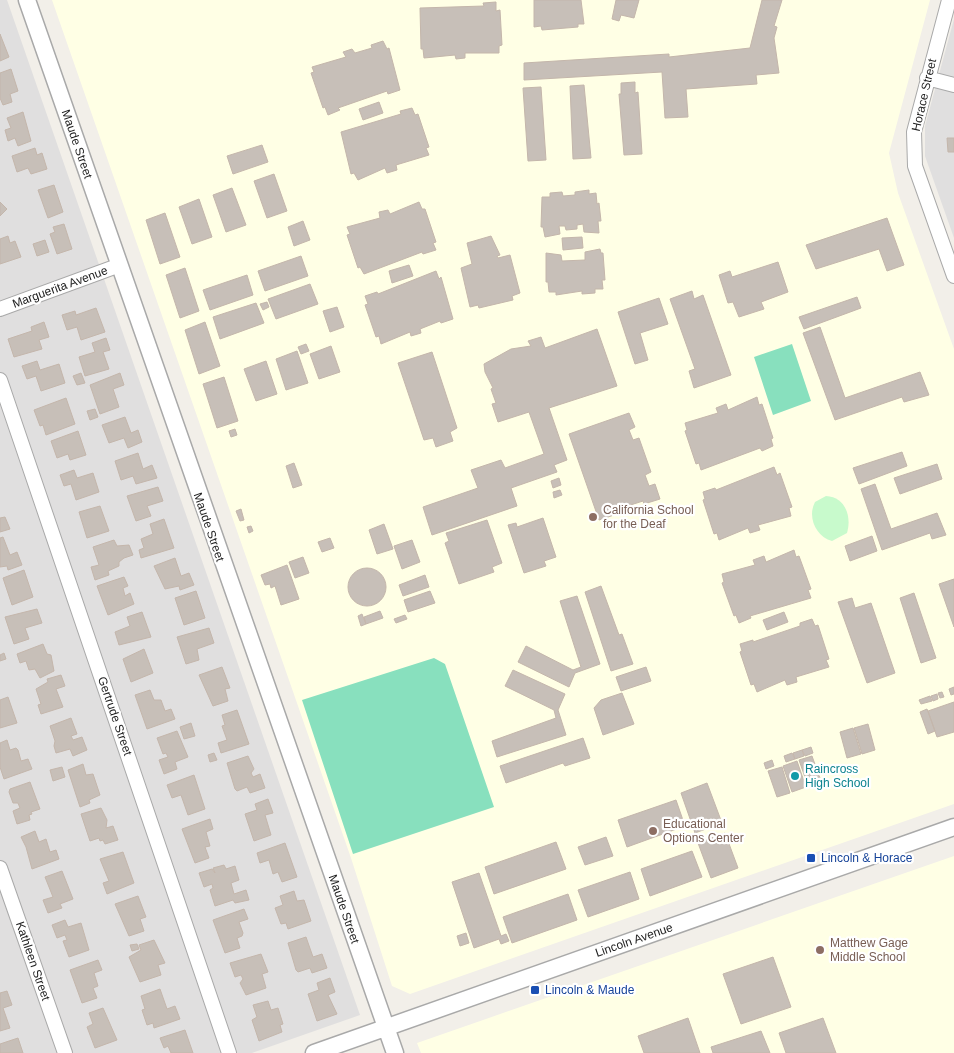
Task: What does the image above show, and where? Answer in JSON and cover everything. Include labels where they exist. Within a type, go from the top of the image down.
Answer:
[{"type":"street","name":"Maude Street","points":[[27,0],[221,562],[395,1053]]},
{"type":"street","name":"Horace Street","points":[[949,0],[926,78],[914,132],[915,166],[954,276]]},
{"type":"street","points":[[926,78],[954,85]]},
{"type":"street","name":"Marguerita Avenue","points":[[0,309],[120,265]]},
{"type":"street","name":"Gertrude Street","points":[[0,380],[229,1053]]},
{"type":"street","name":"Lincoln Avenue","points":[[314,1053],[954,827]]},
{"type":"street","name":"Kathleen Street","points":[[0,868],[65,1053]]},
{"type":"shaded area","points":[[0,0],[7,0],[360,1015],[252,1053],[0,1053]]},
{"type":"shaded area","name":"California School for the Deaf","points":[[52,0],[930,0],[889,153],[898,193],[954,349],[954,804],[410,994],[392,986],[351,858]]},
{"type":"shaded area","points":[[954,19],[954,238],[925,156],[925,126]]},
{"type":"shaded area","name":"Matthew Gage Middle School","points":[[954,856],[954,1053],[421,1053],[417,1043]]},
{"type":"green space","points":[[792,344],[811,401],[773,415],[754,357]]},
{"type":"green space","points":[[826,496],[838,500],[846,508],[848,514],[847,533],[832,541],[826,539],[817,531],[812,514],[815,502]]},
{"type":"green space","points":[[434,658],[445,664],[494,807],[353,854],[302,700]]},
{"type":"building","points":[[534,0],[581,0],[584,24],[578,24],[578,27],[542,30],[541,26],[534,27]]},
{"type":"building","points":[[616,0],[639,0],[634,18],[621,15],[619,21],[612,19]]},
{"type":"building","points":[[762,0],[782,0],[774,26],[777,27],[774,38],[779,73],[756,75],[757,84],[686,89],[688,117],[665,118],[662,72],[524,80],[524,63],[669,54],[669,57],[750,48]]},
{"type":"building","points":[[496,2],[496,11],[500,10],[502,45],[499,46],[499,53],[465,53],[465,58],[456,59],[455,55],[424,58],[423,49],[421,49],[420,8],[484,6],[483,3]]},
{"type":"building","points":[[0,34],[9,57],[0,61]]},
{"type":"building","points":[[383,41],[387,49],[389,48],[400,90],[388,94],[387,91],[338,108],[340,110],[328,115],[325,107],[323,108],[311,73],[314,72],[312,67],[346,57],[343,52],[352,49],[355,53],[372,48],[371,45]]},
{"type":"building","points":[[11,69],[18,91],[10,94],[12,102],[3,105],[0,98],[0,73]]},
{"type":"building","points":[[635,82],[635,93],[638,92],[642,154],[624,155],[619,94],[621,94],[621,83]]},
{"type":"building","points":[[584,85],[591,158],[573,159],[570,86]]},
{"type":"building","points":[[541,87],[546,160],[528,161],[523,88]]},
{"type":"building","points":[[379,102],[383,113],[363,120],[359,109]]},
{"type":"building","points":[[412,108],[415,115],[418,114],[429,147],[426,148],[429,155],[396,165],[397,170],[387,173],[385,168],[358,180],[354,173],[351,174],[341,132],[401,114],[400,111]]},
{"type":"building","points":[[23,112],[31,141],[18,146],[15,138],[8,141],[5,130],[11,128],[7,118]]},
{"type":"building","points":[[947,138],[954,138],[954,152],[948,152]]},
{"type":"building","points":[[262,145],[268,162],[233,174],[227,156]]},
{"type":"building","points":[[35,148],[37,155],[42,153],[47,169],[31,174],[28,168],[17,172],[12,156]]},
{"type":"building","points":[[274,174],[287,211],[267,218],[254,181]]},
{"type":"building","points":[[54,185],[63,212],[48,218],[38,190]]},
{"type":"building","points":[[232,188],[246,225],[226,232],[213,195]]},
{"type":"building","points":[[589,190],[589,194],[596,193],[597,204],[599,203],[601,221],[598,221],[599,233],[584,232],[583,224],[577,225],[577,229],[566,230],[565,226],[559,226],[560,234],[545,237],[543,227],[541,227],[542,197],[550,197],[550,193],[562,192],[563,196],[575,195],[575,192]]},
{"type":"building","points":[[199,199],[212,237],[192,244],[179,207]]},
{"type":"building","points":[[0,202],[7,209],[0,216]]},
{"type":"building","points":[[419,202],[422,209],[425,209],[436,242],[433,243],[436,250],[423,254],[422,252],[364,274],[360,267],[358,268],[347,235],[350,234],[347,227],[380,218],[379,212],[388,210],[390,214]]},
{"type":"building","points":[[165,213],[180,257],[160,264],[146,220]]},
{"type":"building","points":[[887,218],[904,265],[887,271],[879,249],[816,269],[806,245]]},
{"type":"building","points":[[303,221],[310,240],[294,246],[288,227]]},
{"type":"building","points":[[64,224],[72,249],[57,254],[50,234],[55,232],[53,227]]},
{"type":"building","points":[[8,236],[10,243],[15,241],[21,257],[0,264],[0,239]]},
{"type":"building","points":[[491,236],[500,255],[497,256],[498,258],[510,255],[520,293],[512,296],[513,300],[479,308],[478,305],[470,307],[461,268],[472,264],[467,243]]},
{"type":"building","points":[[582,237],[583,248],[563,250],[562,238]]},
{"type":"building","points":[[45,240],[49,252],[37,256],[33,244]]},
{"type":"building","points":[[600,249],[601,253],[603,253],[605,280],[602,280],[603,289],[595,289],[595,293],[582,294],[582,291],[556,295],[556,292],[549,292],[548,282],[546,282],[546,253],[561,255],[562,261],[585,260],[585,252]]},
{"type":"building","points":[[301,256],[308,276],[265,291],[258,271]]},
{"type":"building","points":[[778,262],[788,292],[761,302],[764,309],[739,317],[733,302],[728,303],[719,275],[730,271],[732,277]]},
{"type":"building","points":[[409,265],[413,276],[392,283],[389,271]]},
{"type":"building","points":[[185,268],[199,311],[180,318],[166,275]]},
{"type":"building","points":[[436,271],[439,279],[441,277],[453,319],[441,323],[440,321],[420,329],[421,333],[411,336],[410,332],[381,344],[379,336],[376,337],[365,305],[368,304],[365,296],[377,292],[378,294]]},
{"type":"building","points":[[247,275],[253,295],[210,310],[203,290]]},
{"type":"building","points":[[310,284],[318,304],[276,319],[268,299]]},
{"type":"building","points":[[692,291],[694,299],[703,295],[731,375],[694,388],[689,371],[695,369],[670,299]]},
{"type":"building","points":[[857,297],[861,308],[804,329],[799,317]]},
{"type":"building","points":[[659,298],[668,324],[640,333],[648,360],[635,364],[618,312]]},
{"type":"building","points":[[267,302],[269,307],[263,310],[260,304]]},
{"type":"building","points":[[256,303],[264,323],[220,339],[213,317]]},
{"type":"building","points":[[337,307],[344,327],[330,332],[323,311]]},
{"type":"building","points":[[96,308],[105,332],[81,340],[77,327],[67,330],[62,315],[75,311],[76,315]]},
{"type":"building","points":[[44,322],[49,337],[39,340],[42,349],[14,357],[8,339],[32,331],[31,327]]},
{"type":"building","points":[[205,322],[220,366],[199,374],[185,330]]},
{"type":"building","points":[[820,327],[845,398],[920,372],[929,395],[904,402],[902,397],[835,420],[803,333]]},
{"type":"building","points":[[597,329],[617,386],[549,408],[567,460],[554,465],[557,472],[511,488],[517,506],[432,535],[423,507],[478,488],[471,470],[501,460],[505,468],[544,454],[529,412],[498,422],[492,404],[496,403],[491,389],[493,388],[485,372],[484,364],[511,349],[531,346],[528,341],[541,337],[545,348]]},
{"type":"building","points":[[106,338],[110,350],[103,352],[109,369],[85,376],[79,357],[95,352],[92,343]]},
{"type":"building","points":[[306,344],[309,351],[301,354],[298,347]]},
{"type":"building","points":[[331,346],[340,372],[319,379],[310,354]]},
{"type":"building","points":[[297,351],[308,383],[286,390],[276,359]]},
{"type":"building","points":[[432,352],[457,428],[450,432],[453,441],[436,447],[433,438],[424,440],[398,363]]},
{"type":"building","points":[[37,361],[40,370],[59,364],[65,383],[41,391],[36,376],[27,379],[22,366]]},
{"type":"building","points":[[266,361],[277,394],[256,401],[244,369]]},
{"type":"building","points":[[81,373],[85,383],[77,385],[73,376]]},
{"type":"building","points":[[120,373],[124,385],[113,389],[119,407],[100,414],[90,385]]},
{"type":"building","points":[[224,377],[238,421],[217,428],[203,384]]},
{"type":"building","points":[[757,397],[759,405],[762,404],[773,438],[771,439],[773,446],[762,451],[760,448],[701,470],[699,463],[696,464],[685,431],[687,430],[685,423],[718,413],[716,408],[726,404],[728,410]]},
{"type":"building","points":[[66,398],[75,424],[46,435],[43,425],[40,426],[34,410]]},
{"type":"building","points":[[95,409],[98,417],[90,420],[87,411]]},
{"type":"building","points":[[629,413],[635,427],[629,430],[633,440],[639,438],[651,472],[645,475],[649,486],[655,484],[660,499],[644,504],[643,501],[618,509],[620,513],[599,520],[569,434]]},
{"type":"building","points":[[125,417],[131,433],[138,430],[142,442],[128,448],[124,438],[109,443],[102,425]]},
{"type":"building","points":[[235,429],[237,435],[231,437],[229,431]]},
{"type":"building","points":[[78,431],[86,455],[70,460],[68,454],[57,458],[51,441]]},
{"type":"building","points":[[902,452],[907,466],[859,484],[853,468]]},
{"type":"building","points":[[138,453],[143,469],[152,465],[157,478],[136,484],[133,476],[121,480],[115,461]]},
{"type":"building","points":[[294,463],[302,485],[293,488],[286,466]]},
{"type":"building","points":[[937,464],[942,479],[900,494],[894,478]]},
{"type":"building","points":[[774,467],[777,475],[780,473],[792,507],[789,508],[791,516],[758,525],[760,530],[750,533],[748,528],[719,540],[717,533],[714,534],[703,500],[705,499],[703,492],[715,488],[716,490]]},
{"type":"building","points":[[74,470],[77,478],[93,473],[99,492],[76,500],[71,484],[64,486],[60,475]]},
{"type":"building","points":[[559,478],[561,485],[553,488],[551,481]]},
{"type":"building","points":[[875,484],[891,529],[937,513],[946,535],[932,539],[930,533],[882,550],[861,489]]},
{"type":"building","points":[[158,487],[163,501],[147,506],[151,516],[136,521],[127,496]]},
{"type":"building","points":[[560,490],[562,495],[554,498],[553,492]]},
{"type":"building","points":[[100,506],[109,531],[87,538],[79,512]]},
{"type":"building","points":[[241,509],[244,520],[240,521],[236,511]]},
{"type":"building","points":[[5,517],[10,529],[0,532],[0,518]]},
{"type":"building","points":[[543,518],[556,557],[544,561],[546,566],[524,573],[508,525],[516,523],[517,527]]},
{"type":"building","points":[[164,519],[174,548],[141,558],[139,550],[144,548],[141,539],[153,534],[150,524]]},
{"type":"building","points":[[487,520],[502,563],[492,567],[494,572],[459,584],[445,543],[449,541],[446,533]]},
{"type":"building","points":[[384,524],[393,549],[377,554],[369,530]]},
{"type":"building","points":[[251,526],[253,531],[249,533],[247,527]]},
{"type":"building","points":[[872,536],[877,551],[850,561],[845,546]]},
{"type":"building","points":[[3,537],[10,555],[17,552],[22,565],[8,570],[7,566],[0,567],[0,538]]},
{"type":"building","points":[[330,538],[334,548],[322,552],[318,542]]},
{"type":"building","points":[[114,540],[117,546],[129,545],[133,555],[124,558],[119,562],[119,566],[108,571],[109,575],[95,580],[91,567],[99,565],[93,547]]},
{"type":"building","points":[[412,540],[420,562],[402,569],[394,546]]},
{"type":"building","points":[[794,550],[796,557],[799,556],[811,589],[808,590],[811,598],[750,616],[751,618],[739,623],[736,615],[734,616],[722,583],[724,582],[722,574],[755,565],[753,560],[764,556],[766,562]]},
{"type":"building","points":[[303,557],[309,573],[295,578],[289,562]]},
{"type":"building","points":[[175,558],[181,576],[189,573],[194,585],[180,590],[179,586],[165,589],[154,566]]},
{"type":"building","points":[[287,565],[299,599],[281,605],[275,586],[271,588],[270,584],[265,585],[261,575]]},
{"type":"building","points":[[367,568],[374,569],[380,574],[385,580],[385,594],[380,600],[374,605],[367,606],[360,605],[354,600],[349,594],[348,587],[349,580],[354,574],[360,569]]},
{"type":"building","points":[[24,570],[33,597],[12,605],[3,578]]},
{"type":"building","points":[[425,575],[429,587],[403,596],[399,585]]},
{"type":"building","points":[[124,577],[128,586],[123,588],[125,596],[130,593],[134,604],[108,615],[97,586]]},
{"type":"building","points":[[954,579],[954,627],[939,584]]},
{"type":"building","points":[[601,586],[619,635],[622,634],[633,664],[611,671],[585,592]]},
{"type":"building","points":[[196,591],[205,618],[184,625],[175,598]]},
{"type":"building","points":[[430,591],[435,603],[408,612],[404,600]]},
{"type":"building","points":[[914,593],[936,658],[921,663],[900,598]]},
{"type":"building","points":[[577,596],[600,664],[575,673],[569,687],[518,662],[526,646],[573,670],[581,667],[560,601]]},
{"type":"building","points":[[852,598],[855,608],[871,603],[895,673],[867,683],[838,602]]},
{"type":"building","points":[[37,609],[42,623],[25,628],[29,639],[14,644],[5,617]]},
{"type":"building","points":[[380,611],[383,618],[366,624],[364,617]]},
{"type":"building","points":[[142,612],[151,637],[119,645],[115,632],[130,626],[127,617]]},
{"type":"building","points":[[784,612],[788,622],[767,630],[763,620]]},
{"type":"building","points":[[362,614],[366,624],[361,626],[358,616]]},
{"type":"building","points":[[405,615],[407,619],[396,623],[394,619]]},
{"type":"building","points":[[812,619],[815,626],[818,625],[829,659],[826,660],[829,667],[796,677],[797,682],[787,685],[785,680],[757,692],[754,684],[751,685],[740,652],[742,651],[740,644],[753,640],[753,642],[800,626],[800,623]]},
{"type":"building","points":[[209,628],[214,643],[197,649],[199,660],[186,664],[177,637]]},
{"type":"building","points":[[43,644],[47,654],[51,655],[54,671],[40,678],[35,669],[29,670],[26,661],[20,663],[17,654]]},
{"type":"building","points":[[144,649],[153,673],[131,682],[123,659]]},
{"type":"building","points":[[4,653],[6,659],[0,661],[0,655]]},
{"type":"building","points":[[222,667],[230,688],[225,689],[228,701],[213,706],[199,675]]},
{"type":"building","points":[[646,667],[651,681],[621,691],[616,677]]},
{"type":"building","points":[[513,670],[565,694],[558,710],[566,735],[497,757],[492,741],[556,718],[554,710],[505,686]]},
{"type":"building","points":[[61,675],[65,686],[56,689],[63,707],[41,714],[38,705],[41,704],[36,689],[48,682],[47,679]]},
{"type":"building","points":[[954,687],[954,694],[951,695],[949,689]]},
{"type":"building","points":[[150,690],[154,700],[161,700],[165,711],[171,709],[175,719],[147,729],[135,695]]},
{"type":"building","points":[[942,692],[944,697],[940,698],[938,693]]},
{"type":"building","points":[[622,693],[634,724],[603,735],[594,708],[601,700]]},
{"type":"building","points":[[937,694],[938,699],[933,701],[931,696]]},
{"type":"building","points":[[930,696],[932,701],[921,704],[919,700]]},
{"type":"building","points":[[8,697],[17,723],[0,728],[0,700]]},
{"type":"building","points":[[954,702],[954,732],[937,737],[928,711]]},
{"type":"building","points":[[927,709],[935,731],[928,734],[920,712]]},
{"type":"building","points":[[237,710],[249,744],[221,753],[218,743],[227,740],[222,726],[225,725],[222,715]]},
{"type":"building","points":[[71,718],[77,734],[71,736],[73,740],[82,737],[87,750],[73,756],[70,749],[56,753],[55,741],[50,726]]},
{"type":"building","points":[[191,723],[195,736],[184,739],[180,727]]},
{"type":"building","name":"Raincross High School","points":[[868,724],[875,750],[862,754],[854,728]]},
{"type":"building","name":"Raincross High School","points":[[853,728],[861,754],[847,758],[840,732]]},
{"type":"building","points":[[177,731],[188,757],[175,762],[177,769],[164,774],[159,760],[168,757],[166,753],[163,754],[157,738]]},
{"type":"building","points":[[583,738],[590,758],[565,766],[563,763],[506,783],[500,766]]},
{"type":"building","points":[[7,740],[10,750],[16,748],[21,761],[28,759],[32,769],[4,779],[0,767],[0,743]]},
{"type":"building","name":"Raincross High School","points":[[811,747],[813,753],[805,756],[802,750]]},
{"type":"building","name":"Raincross High School","points":[[802,750],[804,756],[795,759],[793,753]]},
{"type":"building","points":[[214,753],[217,760],[210,762],[208,755]]},
{"type":"building","name":"Raincross High School","points":[[792,753],[795,759],[786,762],[784,756]]},
{"type":"building","points":[[248,756],[254,769],[251,773],[253,777],[260,774],[265,788],[250,793],[247,787],[237,791],[235,789],[227,763]]},
{"type":"building","name":"Raincross High School","points":[[812,756],[821,781],[808,786],[799,760]]},
{"type":"building","name":"Raincross High School","points":[[772,760],[774,766],[766,769],[764,763]]},
{"type":"building","name":"Raincross High School","points":[[797,761],[806,787],[792,792],[783,766]]},
{"type":"building","points":[[83,764],[86,775],[93,774],[100,795],[89,800],[90,803],[80,807],[68,770]]},
{"type":"building","points":[[62,767],[65,777],[53,781],[50,770]]},
{"type":"building","name":"Raincross High School","points":[[782,767],[790,793],[777,797],[768,771]]},
{"type":"building","points":[[194,775],[205,809],[188,815],[181,795],[172,798],[167,785]]},
{"type":"building","points":[[30,782],[40,809],[31,812],[32,814],[29,815],[30,820],[17,824],[13,811],[20,808],[18,803],[13,803],[9,792],[10,789]]},
{"type":"building","name":"Educational Options Center","points":[[707,783],[722,823],[695,833],[681,793]]},
{"type":"building","points":[[268,799],[273,813],[265,815],[271,835],[254,841],[245,814],[257,810],[255,804]]},
{"type":"building","name":"Educational Options Center","points":[[676,800],[685,826],[627,847],[618,820]]},
{"type":"building","points":[[101,808],[107,820],[106,828],[113,826],[118,840],[105,844],[99,838],[90,841],[81,814]]},
{"type":"building","points":[[210,819],[213,829],[206,832],[210,846],[205,847],[209,858],[195,863],[182,829]]},
{"type":"building","points":[[35,831],[39,842],[46,839],[50,852],[56,850],[59,859],[32,869],[21,837]]},
{"type":"building","name":"Educational Options Center","points":[[725,833],[738,868],[711,878],[698,843]]},
{"type":"building","points":[[606,837],[613,856],[585,865],[578,847]]},
{"type":"building","points":[[556,842],[566,869],[494,894],[485,867]]},
{"type":"building","points":[[285,843],[297,877],[282,882],[278,872],[273,874],[269,860],[260,863],[257,853]]},
{"type":"building","name":"Educational Options Center","points":[[692,851],[702,877],[650,896],[641,869]]},
{"type":"building","points":[[123,852],[134,883],[107,894],[103,883],[109,881],[100,859]]},
{"type":"building","points":[[224,865],[226,869],[235,866],[239,880],[231,883],[234,894],[246,890],[249,900],[235,903],[233,900],[215,906],[210,890],[213,888],[212,884],[204,887],[199,873],[212,869],[215,873],[213,868]]},
{"type":"building","points":[[62,871],[73,899],[60,904],[62,908],[48,913],[43,900],[53,897],[45,877]]},
{"type":"building","points":[[630,872],[639,899],[588,917],[578,890]]},
{"type":"building","points":[[479,873],[501,936],[506,934],[509,941],[501,944],[499,939],[474,948],[452,882]]},
{"type":"building","points":[[294,891],[297,901],[304,900],[311,921],[288,929],[286,923],[281,924],[275,908],[283,905],[280,896]]},
{"type":"building","points":[[568,894],[577,920],[512,943],[503,917]]},
{"type":"building","points":[[138,896],[146,917],[140,919],[144,931],[129,936],[115,904]]},
{"type":"building","points":[[244,909],[248,919],[239,922],[243,933],[242,936],[237,938],[240,948],[225,953],[213,920]]},
{"type":"building","points":[[65,920],[68,927],[81,923],[89,950],[69,957],[63,941],[67,940],[65,935],[57,938],[52,925]]},
{"type":"building","points":[[466,933],[469,943],[460,946],[457,936]]},
{"type":"building","points":[[306,937],[313,957],[322,954],[327,968],[312,973],[310,968],[298,972],[296,970],[288,943]]},
{"type":"building","points":[[154,940],[165,963],[158,965],[161,975],[140,982],[129,957],[141,950],[139,945]]},
{"type":"building","points":[[137,944],[139,949],[132,951],[130,945]]},
{"type":"building","points":[[261,954],[268,972],[262,974],[266,988],[246,995],[240,983],[243,979],[241,975],[235,977],[230,963]]},
{"type":"building","points":[[773,957],[791,1007],[741,1024],[723,974]]},
{"type":"building","points":[[98,960],[102,970],[94,973],[98,986],[93,988],[97,998],[82,1003],[70,970]]},
{"type":"building","points":[[330,978],[335,992],[328,995],[337,1014],[317,1021],[308,994],[319,990],[317,983]]},
{"type":"building","points":[[160,989],[167,1009],[175,1006],[180,1019],[154,1028],[153,1023],[147,1025],[142,1010],[145,1009],[141,996]]},
{"type":"building","points":[[7,991],[12,1005],[3,1008],[10,1028],[0,1031],[0,993]]},
{"type":"building","points":[[268,1001],[271,1010],[278,1008],[283,1024],[280,1025],[282,1032],[259,1041],[252,1020],[257,1017],[253,1005]]},
{"type":"building","points":[[103,1008],[117,1040],[95,1048],[87,1027],[93,1024],[89,1013]]},
{"type":"building","points":[[688,1018],[700,1053],[644,1053],[638,1036]]},
{"type":"building","points":[[823,1018],[836,1053],[786,1053],[779,1033]]},
{"type":"building","points":[[185,1030],[193,1053],[171,1053],[168,1046],[164,1048],[160,1038]]},
{"type":"building","points":[[761,1031],[770,1053],[713,1053],[711,1047]]},
{"type":"building","points":[[18,1038],[23,1053],[0,1053],[0,1044]]},
{"type":"place","name":"California School for the Deaf","points":[[593,517]]},
{"type":"place","name":"Raincross High School","points":[[795,776]]},
{"type":"place","name":"Educational Options Center","points":[[653,831]]},
{"type":"place","name":"Lincoln & Horace","points":[[811,858]]},
{"type":"place","name":"Matthew Gage Middle School","points":[[820,950]]},
{"type":"place","name":"Lincoln & Maude","points":[[535,990]]}]
